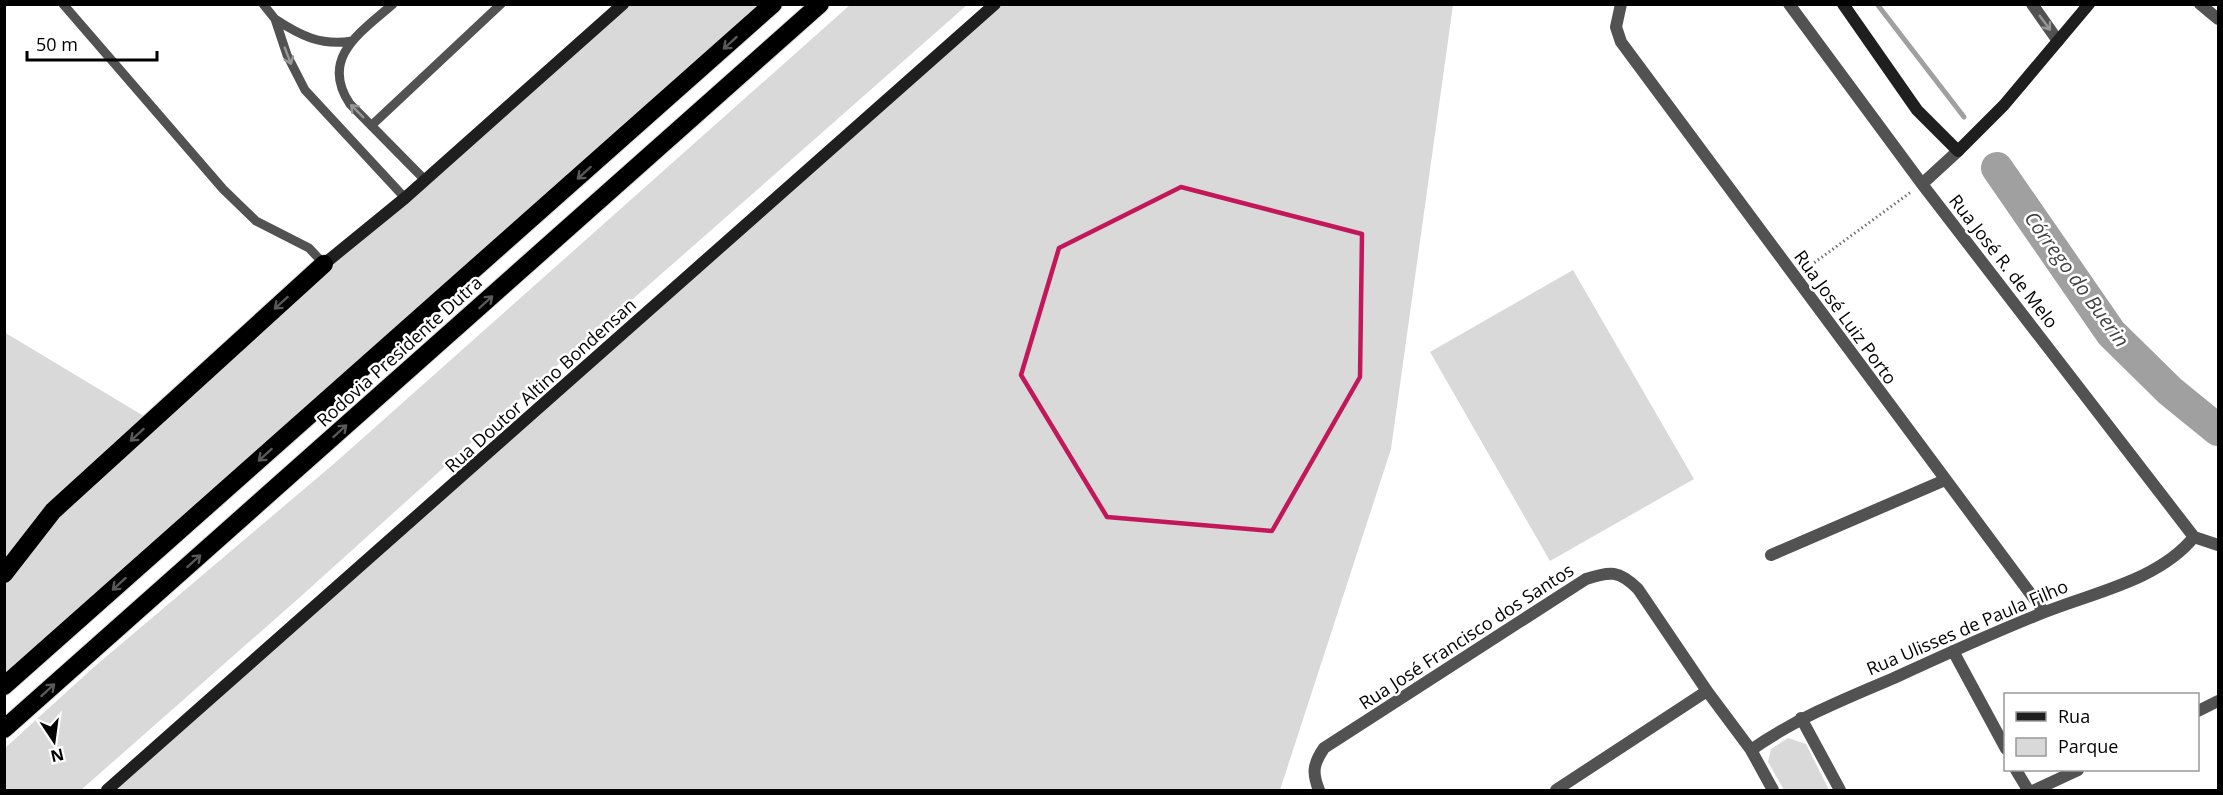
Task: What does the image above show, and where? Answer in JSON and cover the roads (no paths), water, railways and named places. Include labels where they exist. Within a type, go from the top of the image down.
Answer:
[{"type":"highway","name":"Rodovia Presidente Dutra","points":[[4,686],[773,4]]},
{"type":"highway","name":"Rodovia Presidente Dutra","points":[[4,729],[820,4]]},
{"type":"highway","points":[[4,574],[53,512],[324,264]]},
{"type":"street","points":[[324,264],[405,198],[623,4]]},
{"type":"street","name":"Rua Doutor Altino Bondensan","points":[[107,790],[995,4]]},
{"type":"street","name":"Rua José Luiz Porto","points":[[1621,4],[1616,27],[1621,42],[2044,612]]},
{"type":"street","name":"Rua José R. de Melo","points":[[1790,4],[1922,184],[2194,537]]},
{"type":"street","points":[[1843,4],[1917,111],[1958,151]]},
{"type":"street","points":[[2032,4],[2058,41]]},
{"type":"street","points":[[1922,184],[2004,105],[2089,4]]},
{"type":"street","points":[[2200,4],[2218,19]]},
{"type":"street","points":[[1771,555],[1945,480]]},
{"type":"street","points":[[2194,537],[2218,545]]},
{"type":"street","name":"Rua Ulisses de Paula Filho","points":[[1751,750],[1801,718],[2044,612],[2167,563],[2183,551],[2194,537]]},
{"type":"street","name":"Rua José Francisco dos Santos","points":[[1319,790],[1313,774],[1315,761],[1324,748],[1586,579],[1605,573],[1624,576],[1638,589],[1707,691]]},
{"type":"street","points":[[1953,651],[2004,745]]},
{"type":"street","points":[[1556,790],[1707,691],[1751,750],[1773,790]]},
{"type":"street","points":[[2199,710],[2218,701]]},
{"type":"street","points":[[1801,718],[1840,790]]},
{"type":"street","points":[[2017,771],[2028,790]]},
{"type":"street","points":[[2035,790],[2076,771]]},
{"type":"lane","points":[[63,4],[223,189],[256,221],[309,248],[324,264]]},
{"type":"lane","points":[[263,4],[275,19],[287,55],[305,90],[405,198]]},
{"type":"lane","points":[[393,4],[352,40],[338,76],[342,92],[350,104],[424,179]]},
{"type":"lane","points":[[372,125],[501,4]]},
{"type":"lane","points":[[275,19],[307,38],[320,42],[352,40]]},
{"type":"waterway","name":"Córrego do Buerin","points":[[1877,4],[1964,117]]},
{"type":"waterway","name":"Córrego do Buerin","points":[[1997,168],[2111,333],[2170,391],[2218,430]]}]
